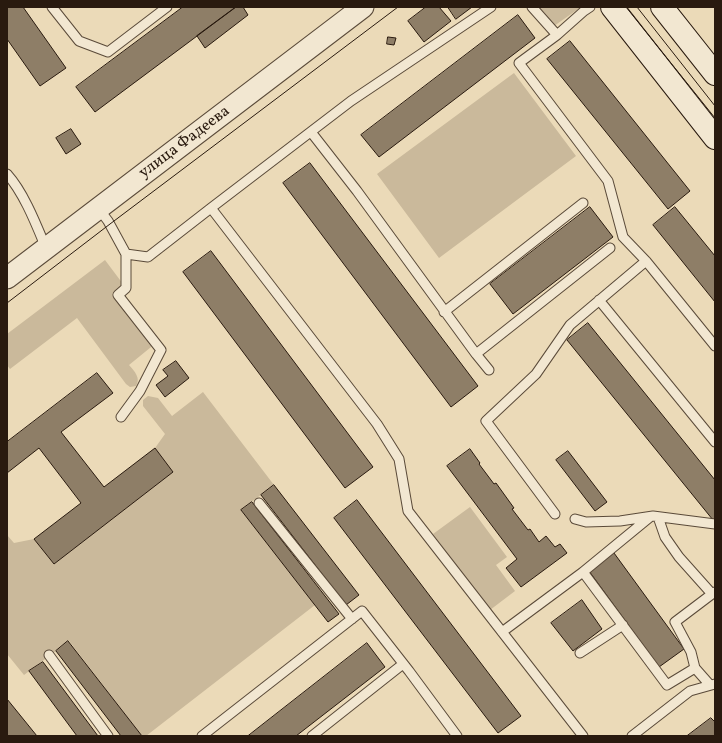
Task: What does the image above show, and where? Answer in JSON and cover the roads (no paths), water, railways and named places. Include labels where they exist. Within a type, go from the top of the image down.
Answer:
[{"type":"main road","points":[[612,7],[715,138]]},
{"type":"main road","points":[[662,7],[715,74]]},
{"type":"street","name":"улица Фадеева","points":[[7,278],[363,7]]},
{"type":"lane","points":[[52,7],[79,41],[108,52],[167,7]]},
{"type":"lane","points":[[126,254],[148,257],[351,101],[491,7]]},
{"type":"lane","points":[[532,7],[557,35]]},
{"type":"lane","points":[[590,7],[557,35],[519,63],[608,181],[623,237],[646,261],[715,346]]},
{"type":"lane","points":[[311,132],[444,312],[489,370]]},
{"type":"lane","points":[[7,174],[12,180],[33,218],[46,248]]},
{"type":"lane","points":[[444,312],[583,203]]},
{"type":"lane","points":[[99,208],[110,224],[126,254],[126,288],[118,295],[161,350],[140,391],[121,418]]},
{"type":"lane","points":[[211,208],[377,424],[399,459],[408,511],[583,736]]},
{"type":"lane","points":[[476,354],[610,248]]},
{"type":"lane","points":[[555,514],[486,421],[536,374],[570,325],[646,261]]},
{"type":"lane","points":[[599,300],[715,442]]},
{"type":"lane","points":[[259,503],[352,619]]},
{"type":"lane","points":[[502,632],[654,517]]},
{"type":"lane","points":[[654,517],[665,537],[679,557],[713,593],[676,622],[691,652],[695,668],[713,684]]},
{"type":"lane","points":[[575,519],[586,522],[620,521],[654,517],[715,524]]},
{"type":"lane","points":[[583,572],[667,685],[695,668]]},
{"type":"lane","points":[[202,736],[362,612],[457,736]]},
{"type":"lane","points":[[580,653],[623,625]]},
{"type":"lane","points":[[49,655],[108,736]]},
{"type":"lane","points":[[312,736],[403,664]]},
{"type":"lane","points":[[632,736],[690,691],[713,684]]},
{"type":"tram line","points":[[7,303],[398,7]]},
{"type":"tram line","points":[[626,7],[715,118]]},
{"type":"tram line","points":[[637,7],[715,106]]}]
